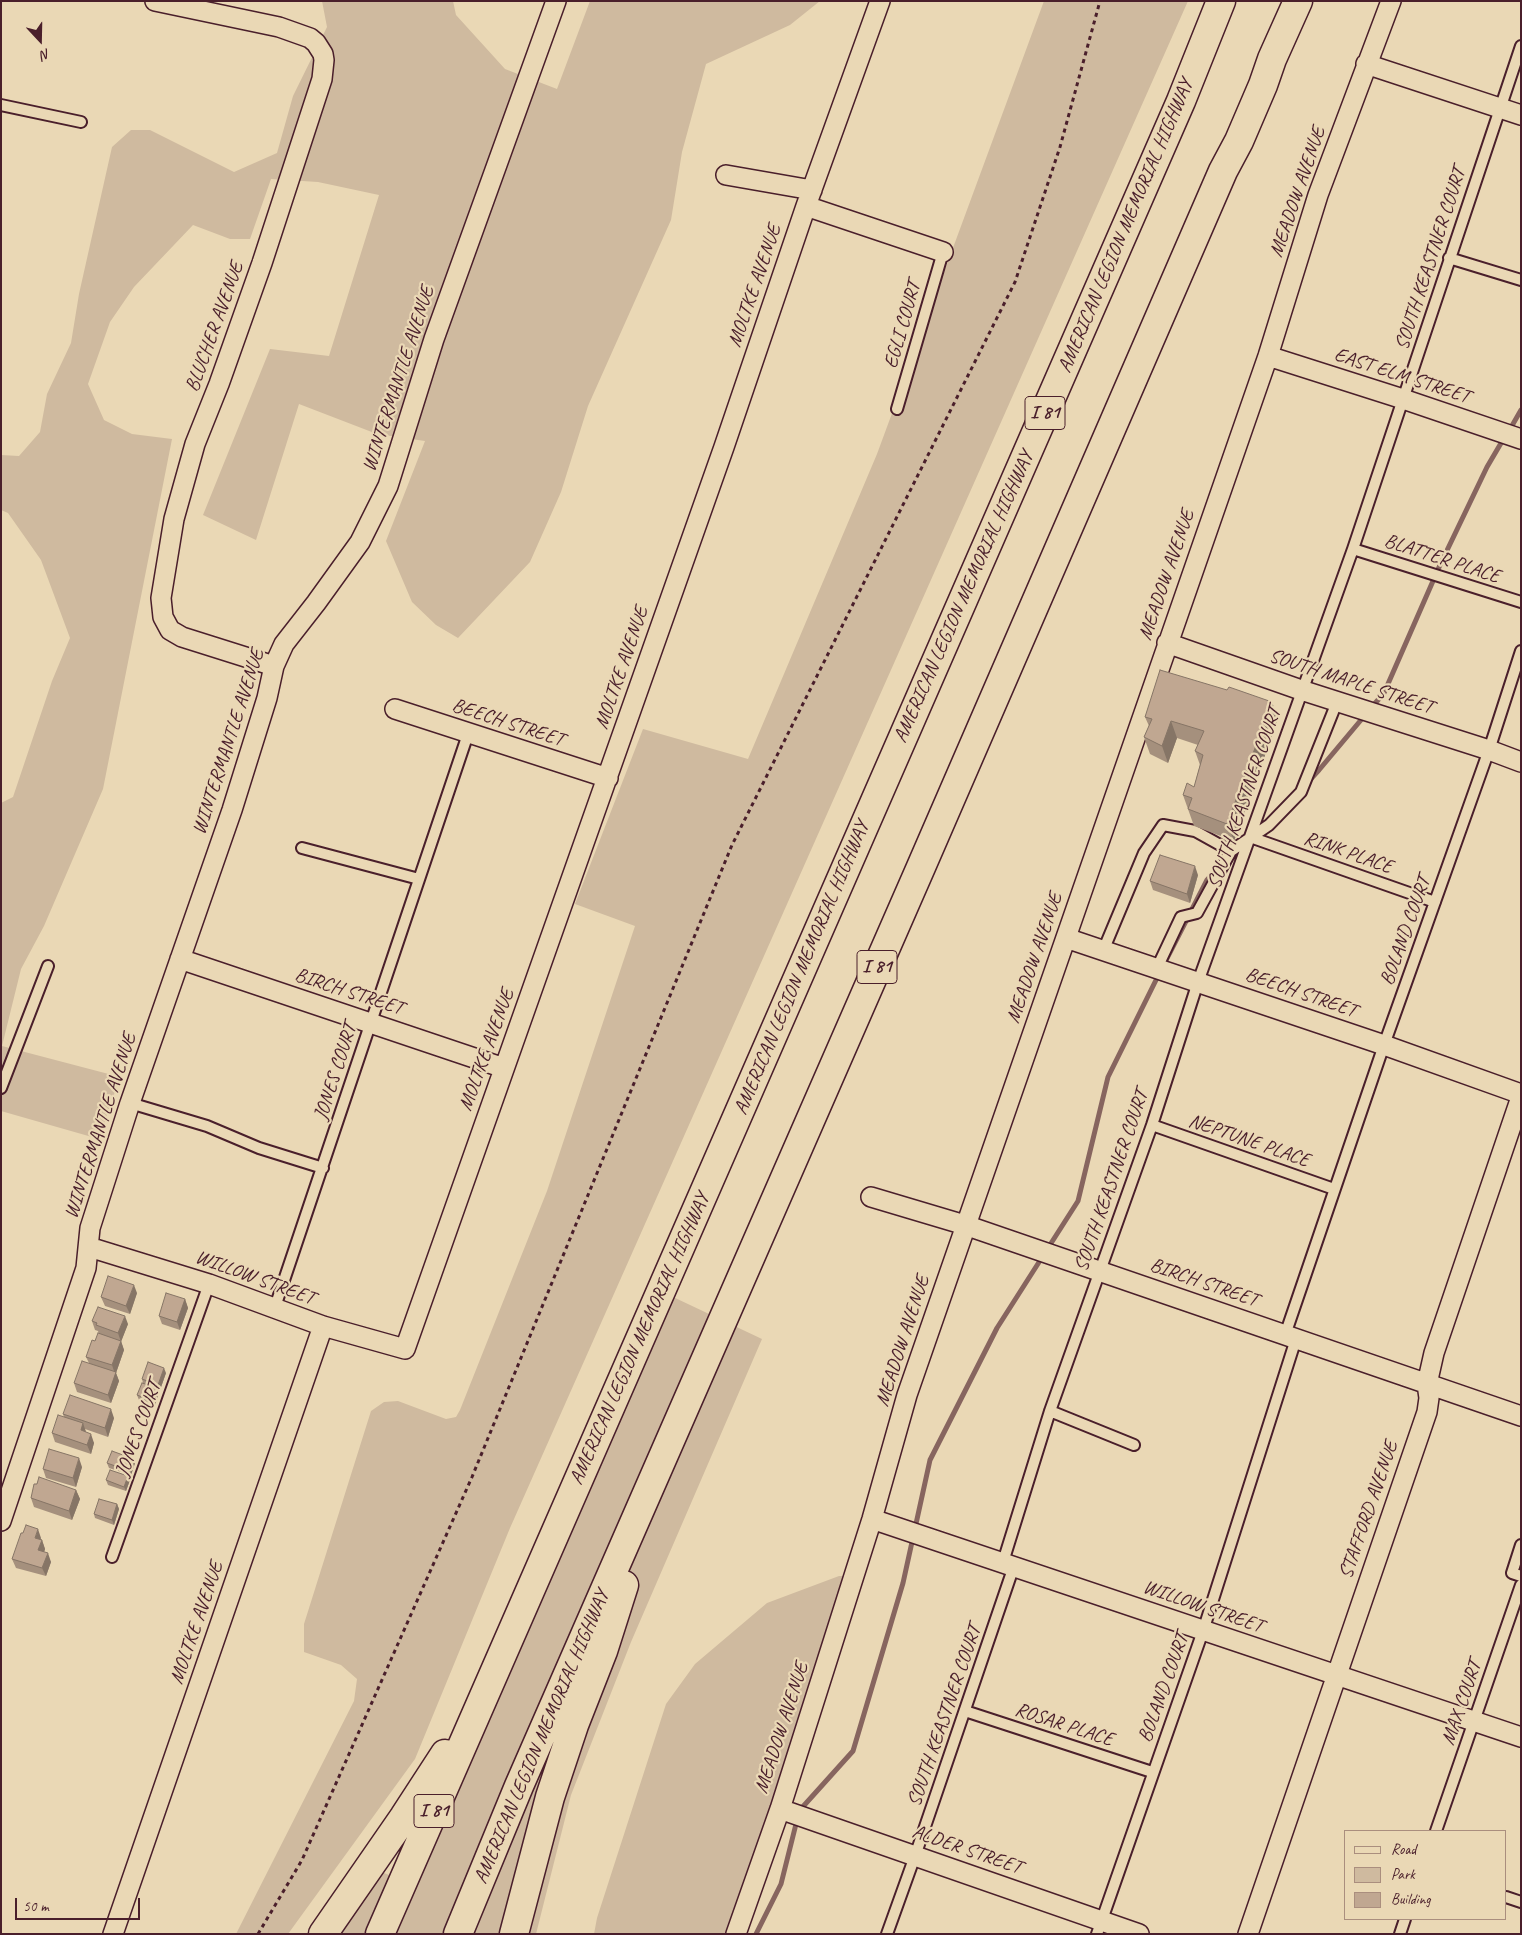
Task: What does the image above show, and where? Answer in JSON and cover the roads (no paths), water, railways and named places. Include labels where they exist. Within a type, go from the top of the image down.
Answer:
[{"type":"highway","name":"AMERICAN LEGION MEMORIAL HIGHWAY","points":[[380,1934],[1173,118],[1221,1]]},
{"type":"highway","name":"AMERICAN LEGION MEMORIAL HIGHWAY","points":[[458,1934],[519,1786],[925,859],[1223,171],[1239,141],[1298,1]]},
{"type":"highway","points":[[514,1934],[550,1797],[574,1725],[603,1651],[665,1452]]},
{"type":"highway","points":[[323,1934],[404,1817],[488,1688]]},
{"type":"street","name":"BLUCHER AVENUE","points":[[155,1],[279,27],[310,38],[321,49],[324,60],[322,79],[262,263],[219,384],[195,444],[174,519],[161,598],[163,617],[165,624],[170,630],[182,637],[274,666]]},
{"type":"street","name":"WINTERMANTLE AVENUE","points":[[1,1521],[86,1268],[90,1228],[130,1103],[232,810],[267,698],[274,666],[284,644],[360,542],[388,486],[434,339],[556,1]]},
{"type":"street","name":"MOLTKE AVENUE","points":[[406,1349],[724,447],[809,198],[880,1]]},
{"type":"street","name":"MEADOW AVENUE","points":[[736,1934],[780,1809],[872,1519],[907,1395],[1268,356],[1318,195],[1391,1]]},
{"type":"street","points":[[1366,64],[1521,115]]},
{"type":"street","points":[[726,176],[809,198],[943,252]]},
{"type":"street","name":"EAST ELM STREET","points":[[1268,356],[1403,398],[1521,439]]},
{"type":"street","name":"SOUTH MAPLE STREET","points":[[1167,643],[1301,690],[1521,762]]},
{"type":"street","name":"BEECH STREET","points":[[395,709],[608,778]]},
{"type":"street","name":"BEECH STREET","points":[[1066,938],[1384,1045],[1521,1095]]},
{"type":"street","name":"BIRCH STREET","points":[[180,959],[504,1068]]},
{"type":"street","name":"STAFFORD AVENUE","points":[[1248,1934],[1427,1412],[1428,1384],[1434,1353],[1521,1095]]},
{"type":"street","name":"BIRCH STREET","points":[[871,1197],[966,1225],[1521,1416]]},
{"type":"street","name":"WILLOW STREET","points":[[89,1248],[209,1284],[323,1326],[406,1349]]},
{"type":"street","name":"MOLTKE AVENUE","points":[[114,1934],[323,1326]]},
{"type":"street","name":"WILLOW STREET","points":[[872,1519],[1521,1737]]},
{"type":"street","name":"ALDER STREET","points":[[780,1809],[915,1856],[1100,1927],[1139,1934]]},
{"type":"lane","name":"SOUTH KEASTNER COURT","points":[[887,1934],[965,1711],[1050,1411],[1152,1125],[1198,982],[1353,549],[1521,46]]},
{"type":"lane","points":[[1,105],[81,122]]},
{"type":"lane","name":"EGLI COURT","points":[[897,409],[943,252]]},
{"type":"lane","points":[[1449,258],[1521,280]]},
{"type":"lane","name":"BLATTER PLACE","points":[[1353,549],[1521,602]]},
{"type":"lane","name":"BOLAND COURT","points":[[1100,1927],[1152,1772],[1203,1631],[1334,1189],[1489,750],[1521,651]]},
{"type":"lane","points":[[1157,968],[1181,918],[1197,913],[1231,851],[1250,836],[1269,825],[1302,792],[1337,702]]},
{"type":"lane","name":"JONES COURT","points":[[275,1307],[468,734]]},
{"type":"lane","points":[[1103,951],[1144,853],[1163,826],[1195,831],[1231,851]]},
{"type":"lane","name":"RINK PLACE","points":[[1250,836],[1435,902]]},
{"type":"lane","points":[[302,848],[419,879]]},
{"type":"lane","points":[[1,1088],[48,966]]},
{"type":"lane","points":[[130,1103],[207,1126],[259,1148],[323,1168]]},
{"type":"lane","name":"NEPTUNE PLACE","points":[[1152,1125],[1334,1189]]},
{"type":"lane","name":"JONES COURT","points":[[112,1557],[209,1284]]},
{"type":"lane","points":[[1050,1411],[1134,1445]]},
{"type":"lane","points":[[1516,1575],[1521,1546]]},
{"type":"lane","name":"MAX COURT","points":[[1436,1830],[1521,1585]]},
{"type":"lane","name":"ROSAR PLACE","points":[[965,1711],[1152,1772]]},
{"type":"lane","points":[[1507,1897],[1521,1902]]},
{"type":"lane","points":[[1400,1934],[1405,1920]]},
{"type":"waterway","points":[[1509,431],[1521,410]]},
{"type":"waterway","points":[[1371,708],[1384,693],[1440,565],[1487,467],[1504,438]]},
{"type":"waterway","points":[[1308,782],[1366,714]]},
{"type":"waterway","points":[[1163,966],[1207,880],[1217,869]]},
{"type":"waterway","points":[[799,1811],[853,1751],[903,1583],[930,1460],[997,1328],[1078,1201],[1108,1077],[1159,974]]},
{"type":"waterway","points":[[756,1934],[781,1884],[797,1820]]}]
